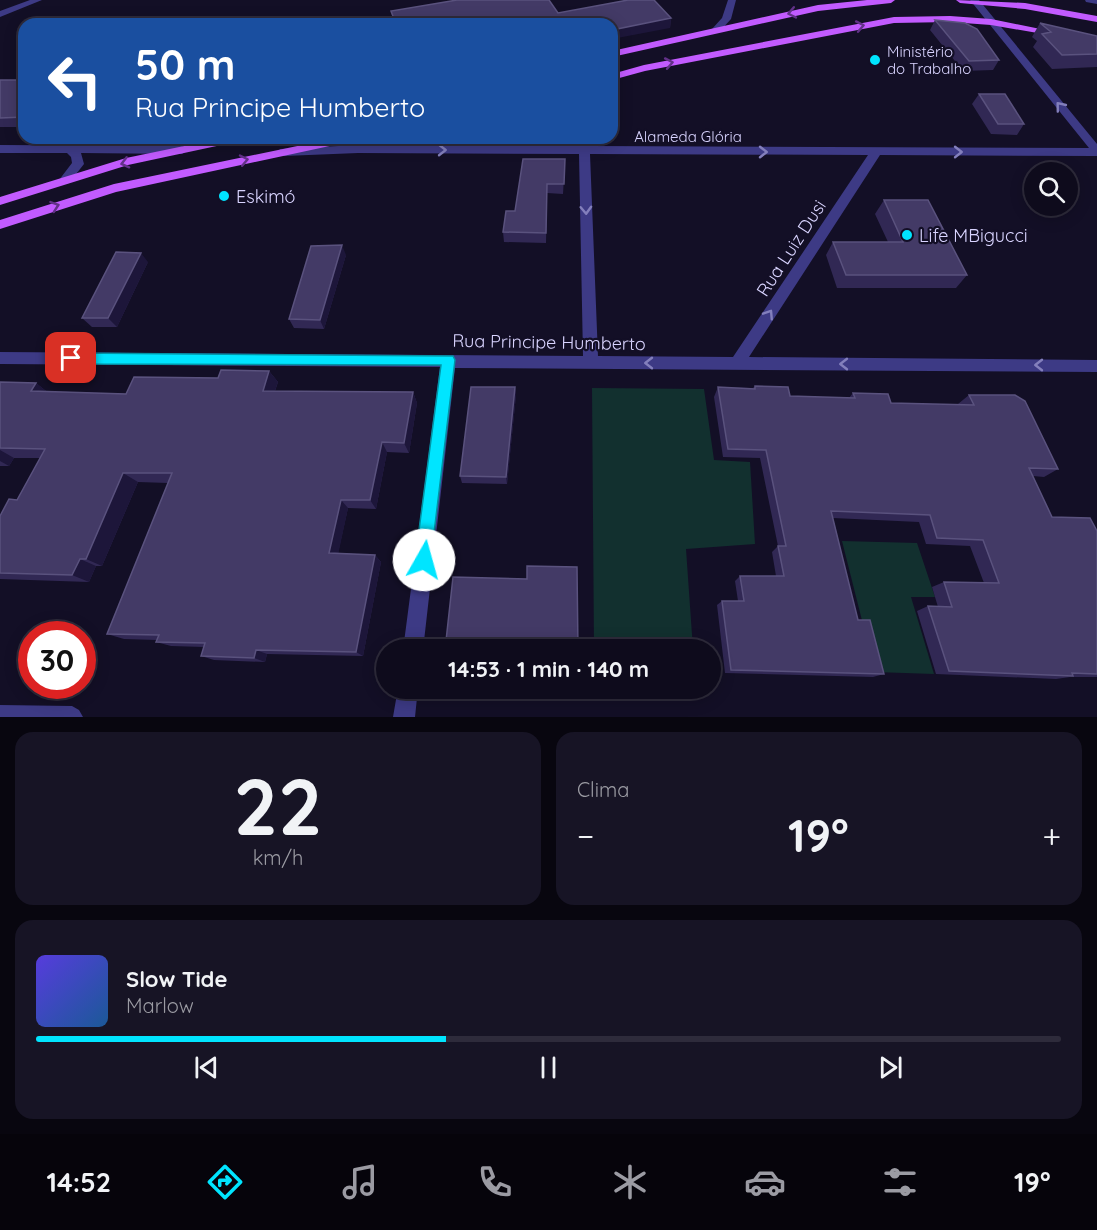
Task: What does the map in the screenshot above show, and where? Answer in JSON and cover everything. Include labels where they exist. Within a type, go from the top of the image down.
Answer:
[{"type":"main road","points":[[618,53],[828,6],[891,0]]},
{"type":"main road","points":[[960,0],[975,0],[1097,19]]},
{"type":"main road","points":[[618,75],[644,68],[871,24],[918,19],[992,22],[1068,35]]},
{"type":"main road","points":[[0,201],[65,180],[211,144]]},
{"type":"main road","points":[[0,225],[114,188],[321,144]]},
{"type":"street","points":[[0,14],[38,0]]},
{"type":"street","points":[[717,29],[726,19],[732,0]]},
{"type":"street","points":[[975,0],[1097,152]]},
{"type":"street","points":[[1089,0],[1097,1]]},
{"type":"street","points":[[584,145],[591,362]]},
{"type":"street","name":"Alameda Glória","points":[[279,152],[584,145],[876,152],[1097,152]]},
{"type":"street","points":[[0,149],[182,150]]},
{"type":"street","points":[[65,180],[78,164],[78,156],[70,149]]},
{"type":"street","name":"Rua Luiz Dusi","points":[[737,363],[876,152]]},
{"type":"street","name":"Rua Principe Humberto","points":[[0,358],[1097,366]]},
{"type":"street","points":[[413,639],[448,360]]},
{"type":"street","points":[[404,717],[406,699]]},
{"type":"street","points":[[0,716],[72,717]]},
{"type":"green space","points":[[592,388],[704,389],[714,460],[750,462],[755,544],[686,549],[692,639],[594,639]]},
{"type":"green space","points":[[842,541],[917,543],[935,597],[911,597],[934,674],[875,672]]},
{"type":"building","points":[[457,0],[549,0],[558,13],[628,0],[654,0],[671,18],[618,29],[618,18],[394,18],[391,11]]},
{"type":"building","points":[[935,20],[965,23],[977,29],[999,60],[969,61]]},
{"type":"building","points":[[1040,23],[1097,36],[1097,54],[1062,55],[1042,34],[1051,32]]},
{"type":"building","points":[[0,80],[18,80],[18,117],[0,118]]},
{"type":"building","points":[[979,94],[1005,94],[1024,124],[998,124]]},
{"type":"building","points":[[523,159],[565,159],[564,184],[547,184],[546,233],[503,232],[506,211],[515,211]]},
{"type":"building","points":[[884,200],[928,200],[967,275],[846,275],[833,242],[903,242]]},
{"type":"building","points":[[342,245],[320,320],[289,319],[311,246]]},
{"type":"building","points":[[116,252],[141,253],[108,318],[82,318]]},
{"type":"building","points":[[221,370],[269,371],[263,391],[413,392],[404,443],[382,442],[370,500],[341,500],[329,553],[375,555],[356,652],[256,650],[254,658],[201,656],[205,643],[156,642],[159,635],[107,634],[172,473],[123,473],[86,559],[80,559],[72,575],[0,573],[0,516],[9,499],[17,500],[45,449],[0,448],[0,382],[36,383],[31,391],[126,394],[134,377],[218,378]]},
{"type":"building","points":[[755,386],[788,387],[790,396],[855,398],[853,393],[888,394],[891,403],[974,405],[969,395],[1015,395],[1025,401],[1058,469],[1029,468],[1052,517],[1090,518],[1097,531],[1097,674],[1072,673],[1073,676],[949,671],[928,606],[952,607],[944,582],[999,583],[983,540],[937,538],[930,515],[831,511],[858,620],[870,620],[884,674],[731,670],[722,601],[744,601],[740,576],[784,576],[778,546],[786,546],[766,450],[728,449],[718,387],[755,389]]},
{"type":"building","points":[[471,387],[515,387],[506,477],[460,476]]},
{"type":"building","points":[[527,566],[577,567],[578,639],[446,639],[453,577],[527,579]]},
{"type":"place","name":"Ministério do Trabalho","points":[[875,60]]},
{"type":"place","name":"Eskimó","points":[[224,196]]},
{"type":"place","name":"Life MBigucci","points":[[907,235]]},
{"type":"route","points":[[71,358],[448,360],[424,560]]}]
